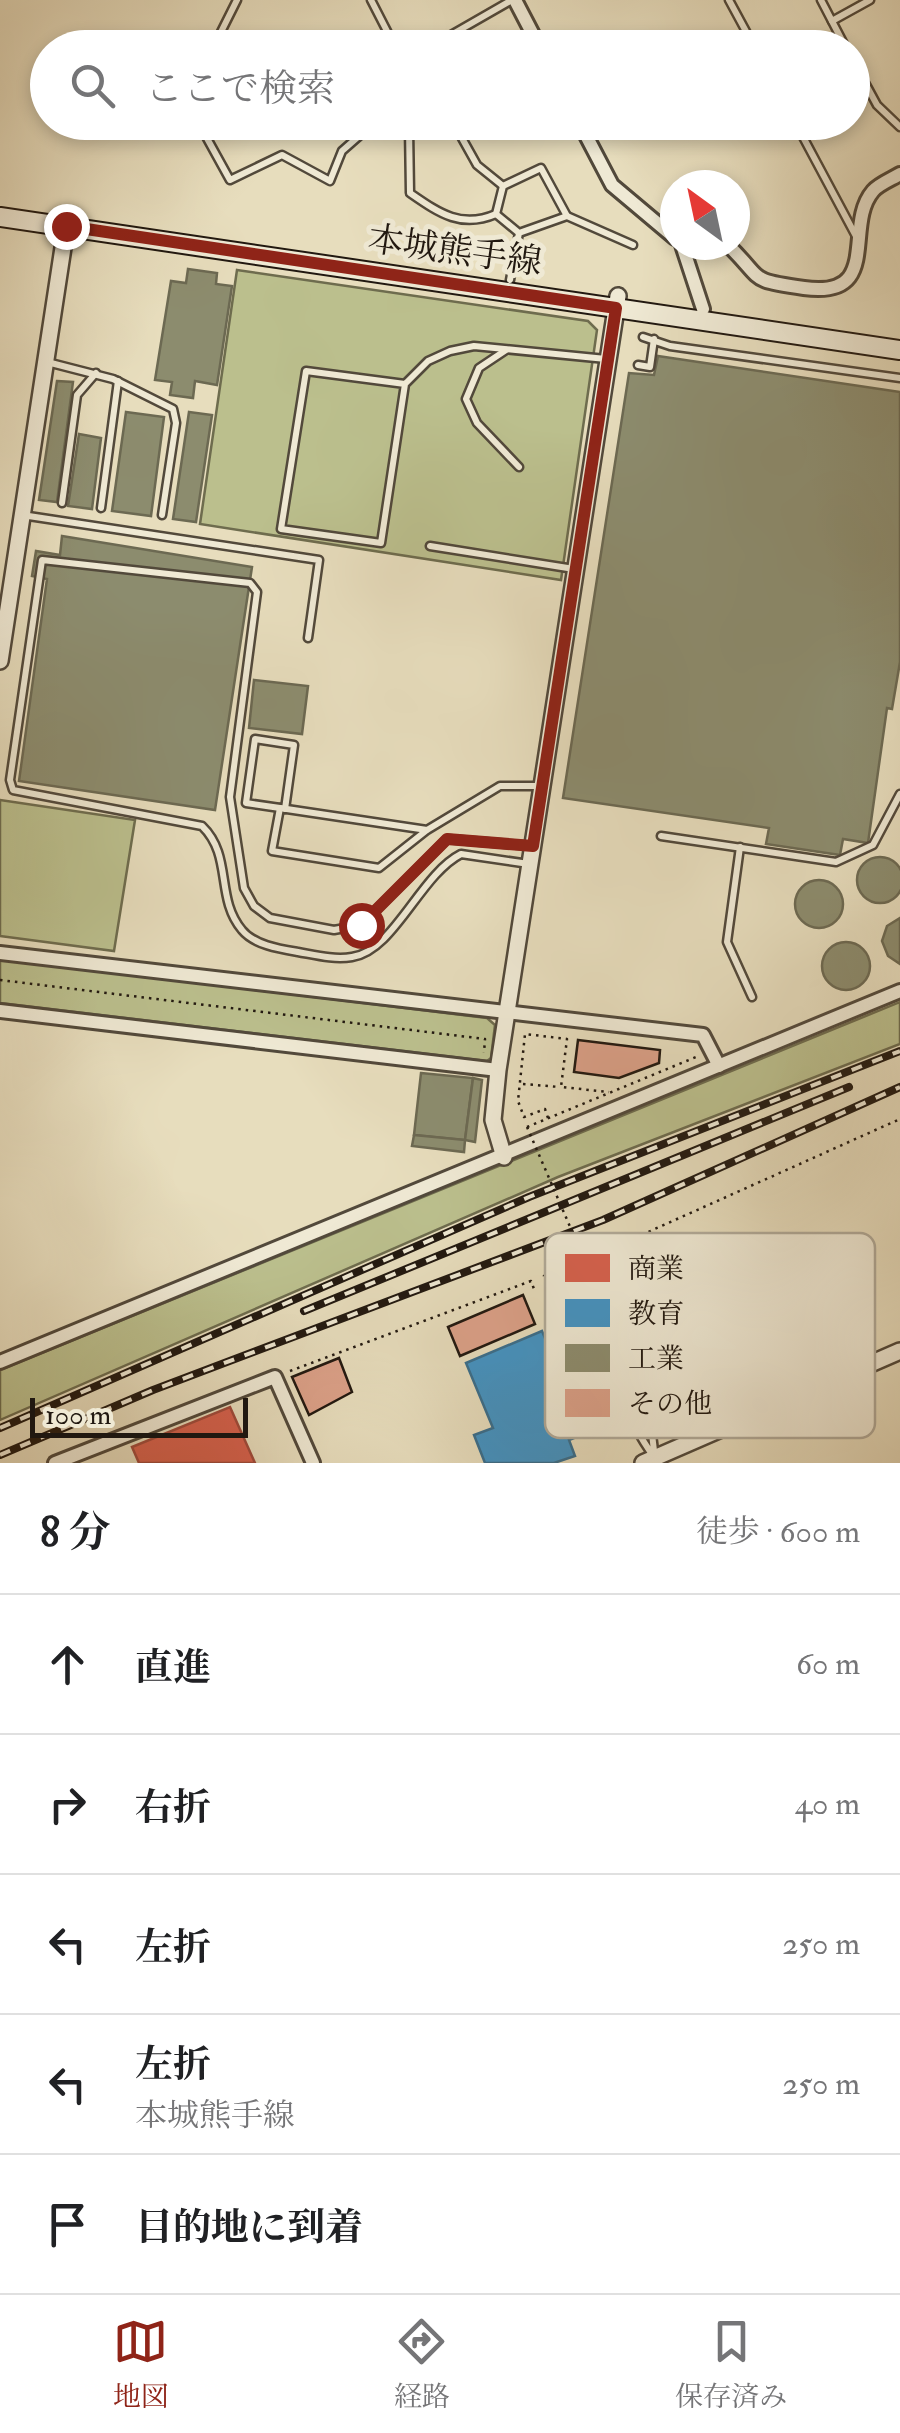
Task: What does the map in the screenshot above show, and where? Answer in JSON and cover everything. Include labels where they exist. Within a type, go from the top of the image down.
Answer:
[{"type":"main road","name":"本城熊手線","points":[[0,205],[67,220],[617,302],[900,350]]},
{"type":"main road","name":"本城熊手線","points":[[0,217],[67,220],[510,280],[617,302],[703,309],[900,338]]},
{"type":"street","points":[[514,0],[530,30]]},
{"type":"street","points":[[588,140],[612,185],[660,225]]},
{"type":"street","points":[[740,260],[751,275],[764,282],[827,291],[840,286],[852,270],[864,209],[874,190],[900,174]]},
{"type":"street","points":[[0,661],[67,220]]},
{"type":"street","points":[[688,260],[703,309]]},
{"type":"street","points":[[504,1156],[493,1120],[499,1063],[617,302]]},
{"type":"street","points":[[0,953],[703,1035],[719,1066]]},
{"type":"street","points":[[0,1362],[900,991]]},
{"type":"street","points":[[0,1011],[499,1063]]},
{"type":"street","points":[[875,1361],[900,1350]]},
{"type":"street","points":[[56,1463],[275,1377],[313,1463]]},
{"type":"street","points":[[651,1462],[704,1438]]},
{"type":"lane","points":[[222,30],[236,0]]},
{"type":"lane","points":[[371,0],[387,30]]},
{"type":"lane","points":[[460,30],[514,0]]},
{"type":"lane","points":[[729,0],[745,30]]},
{"type":"lane","points":[[821,0],[837,30]]},
{"type":"lane","points":[[832,21],[870,0]]},
{"type":"lane","points":[[870,92],[877,105],[900,127]]},
{"type":"lane","points":[[208,140],[230,180],[282,155],[330,181],[342,151],[354,140]]},
{"type":"lane","points":[[410,140],[410,193],[447,218],[479,222],[496,214]]},
{"type":"lane","points":[[463,140],[477,165],[503,186]]},
{"type":"lane","points":[[805,140],[860,244]]},
{"type":"lane","points":[[503,186],[541,168],[567,216],[633,245]]},
{"type":"lane","points":[[496,214],[503,186]]},
{"type":"lane","points":[[496,214],[520,233]]},
{"type":"lane","points":[[520,233],[567,216]]},
{"type":"lane","points":[[510,280],[520,233]]},
{"type":"lane","points":[[642,337],[670,346],[900,378]]},
{"type":"lane","points":[[638,365],[650,367],[654,338]]},
{"type":"lane","points":[[405,384],[306,371],[281,530],[381,543],[405,384],[428,362],[450,350],[474,346],[608,359]]},
{"type":"lane","points":[[507,350],[479,368],[466,399],[476,423],[519,466]]},
{"type":"lane","points":[[46,362],[118,381],[176,414],[162,516]]},
{"type":"lane","points":[[62,503],[77,395],[96,373]]},
{"type":"lane","points":[[101,508],[118,381]]},
{"type":"lane","points":[[22,515],[318,560],[308,638]]},
{"type":"lane","points":[[430,546],[575,569]]},
{"type":"lane","points":[[530,864],[461,854],[430,879],[377,946],[354,957],[332,957],[272,948],[244,933],[228,907],[222,852],[202,826],[13,790],[10,780],[42,560],[250,582],[257,592],[230,797],[244,888],[254,906],[270,918],[334,930],[361,925],[447,839],[533,846]]},
{"type":"lane","points":[[427,830],[282,809],[246,804],[255,739],[294,745],[282,809],[272,851],[379,868],[427,830],[500,786],[542,786]]},
{"type":"lane","points":[[661,836],[836,862],[873,844],[900,793]]},
{"type":"lane","points":[[740,848],[727,942],[752,998]]},
{"type":"lane","points":[[641,1438],[651,1462]]},
{"type":"path","points":[[0,980],[485,1039],[483,1053],[499,1063],[522,1058]]},
{"type":"path","points":[[548,1118],[545,1109],[524,1117],[518,1102],[525,1034],[567,1039],[561,1087]]},
{"type":"path","points":[[573,1233],[527,1128],[711,1051]]},
{"type":"path","points":[[520,1084],[609,1092]]},
{"type":"path","points":[[648,1233],[900,1118]]},
{"type":"path","points":[[275,1377],[544,1276]]},
{"type":"path","points":[[531,1282],[534,1288]]},
{"type":"green space","points":[[237,270],[588,321],[597,330],[561,580],[200,524]]},
{"type":"green space","points":[[0,800],[135,820],[114,951],[0,936]]},
{"type":"green space","points":[[0,959],[487,1018],[495,1025],[491,1058],[487,1061],[0,1003]]},
{"type":"green space","points":[[900,1002],[900,1044],[558,1177],[0,1420],[0,1370]]},
{"type":"building: 商業","points":[[230,1407],[255,1463],[139,1463],[132,1447]]},
{"type":"building: 教育","points":[[542,1331],[545,1438],[574,1438],[569,1440],[575,1456],[554,1463],[485,1463],[474,1435],[493,1428],[466,1363]]},
{"type":"building: 工業","points":[[188,269],[217,273],[216,284],[232,286],[217,385],[195,381],[193,398],[170,395],[172,382],[155,380],[171,281],[186,283]]},
{"type":"building: 工業","points":[[658,356],[900,392],[900,662],[892,709],[887,708],[868,843],[843,839],[840,855],[766,844],[769,828],[563,798],[629,373],[654,375]]},
{"type":"building: 工業","points":[[57,381],[73,382],[57,502],[39,500]]},
{"type":"building: 工業","points":[[126,412],[164,417],[151,516],[112,511]]},
{"type":"building: 工業","points":[[189,412],[212,415],[196,522],[173,519]]},
{"type":"building: 工業","points":[[79,434],[101,438],[92,509],[68,506]]},
{"type":"building: 工業","points":[[62,536],[252,567],[215,810],[19,781],[47,579],[32,576],[36,551],[60,555]]},
{"type":"building: 工業","points":[[254,680],[308,686],[302,734],[249,728]]},
{"type":"building: 工業","points":[[880,857],[896,864],[901,871],[901,889],[896,896],[880,903],[864,896],[857,880],[864,864]]},
{"type":"building: 工業","points":[[819,880],[836,887],[843,904],[836,921],[819,928],[802,921],[795,904],[802,887]]},
{"type":"building: 工業","points":[[900,918],[900,964],[888,956],[882,941],[887,926]]},
{"type":"building: 工業","points":[[846,942],[863,949],[870,966],[863,983],[846,990],[829,983],[822,966],[829,949]]},
{"type":"building: 工業","points":[[421,1073],[473,1078],[465,1140],[414,1135]]},
{"type":"building: 工業","points":[[473,1078],[482,1080],[475,1142],[465,1140]]},
{"type":"building: 工業","points":[[414,1135],[465,1140],[464,1152],[412,1146]]},
{"type":"building: その他","points":[[578,1040],[660,1050],[659,1063],[619,1078],[574,1072]]},
{"type":"building: その他","points":[[523,1295],[535,1324],[460,1356],[448,1327]]},
{"type":"building: その他","points":[[339,1358],[352,1392],[309,1415],[292,1377]]},
{"type":"railway","points":[[0,1428],[529,1197],[900,1051]]},
{"type":"railway","points":[[304,1311],[849,1087]]},
{"type":"railway","points":[[569,1233],[900,1087]]},
{"type":"railway","points":[[0,1455],[153,1390],[545,1242]]},
{"type":"route","points":[[66,226],[616,308],[533,846],[447,839],[434,847],[395,895],[361,925]]}]
